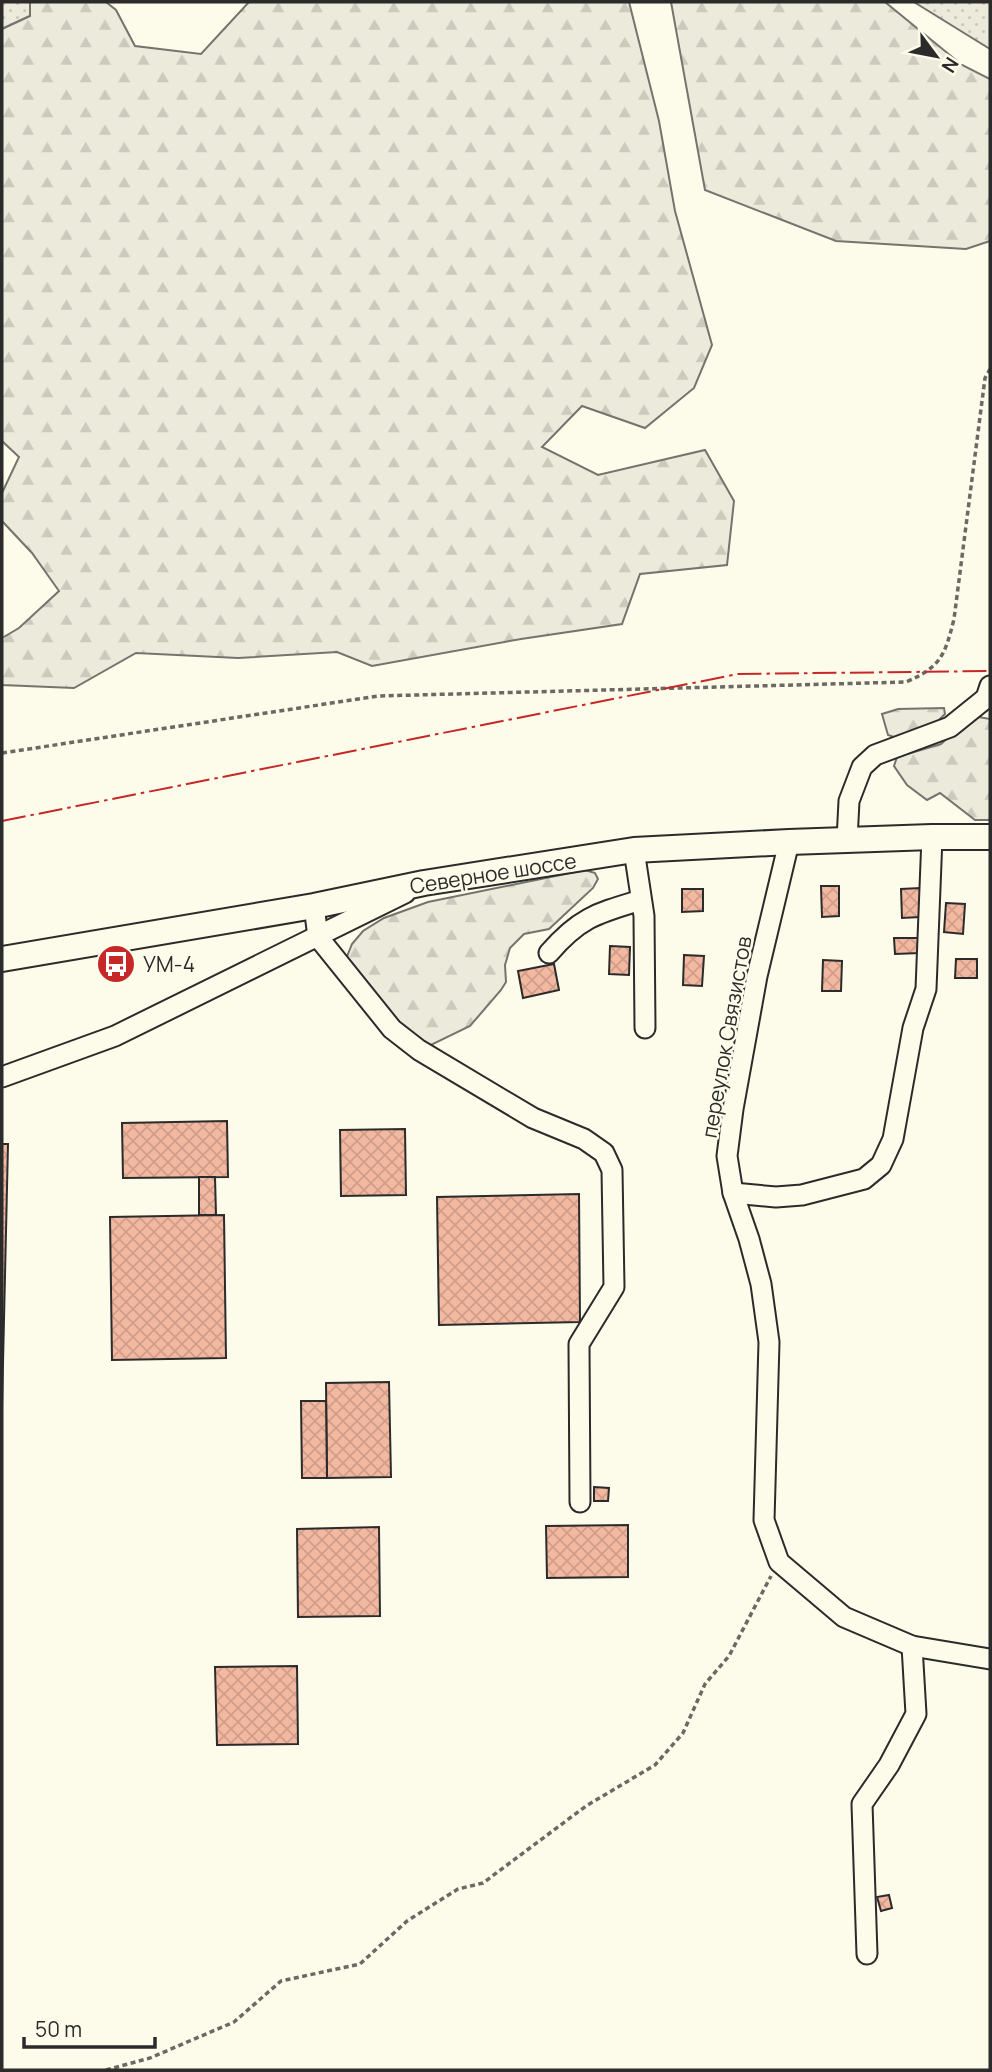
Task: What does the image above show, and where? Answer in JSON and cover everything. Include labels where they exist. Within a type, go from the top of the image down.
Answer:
[{"type":"main road","name":"Северное шоссе","points":[[2,959],[314,906],[424,883],[634,850],[789,842],[990,837]]},
{"type":"main road","points":[[2,950],[66,947]]},
{"type":"street","points":[[847,840],[849,801],[862,767],[875,755],[950,727],[986,698],[990,686]]},
{"type":"street","points":[[733,1193],[776,1197],[802,1195],[864,1179],[881,1165],[893,1139],[913,1028],[926,989],[932,837]]},
{"type":"street","name":"переулок Связистов","points":[[779,1562],[764,1520],[769,1342],[761,1284],[733,1193],[727,1156],[757,976],[789,842]]},
{"type":"street","points":[[634,850],[644,916],[645,1028]]},
{"type":"street","points":[[2,1077],[115,1036],[424,883]]},
{"type":"street","points":[[550,953],[567,932],[594,915],[641,900]]},
{"type":"street","points":[[314,906],[318,937],[392,1029],[419,1050],[533,1118],[584,1139],[604,1153],[612,1170],[614,1287],[579,1344],[579,1502]]},
{"type":"street","points":[[779,1562],[845,1618],[912,1646],[990,1660]]},
{"type":"street","points":[[867,1954],[862,1804],[890,1765],[916,1714],[912,1646]]},
{"type":"path","points":[[2,753],[379,696],[906,682],[921,676],[939,661],[954,619],[985,378],[990,369]]},
{"type":"path","points":[[106,2070],[150,2059],[234,2022],[281,1981],[360,1964],[407,1921],[458,1889],[483,1883],[586,1806],[655,1765],[683,1733],[705,1684],[729,1656],[779,1562]]},
{"type":"green space","points":[[2,2],[30,2],[30,16],[2,29]]},
{"type":"green space","points":[[30,2],[106,2],[116,10],[135,46],[201,54],[249,2],[629,2],[659,121],[675,211],[712,345],[694,388],[645,428],[582,406],[542,447],[598,475],[705,450],[734,501],[727,565],[640,574],[622,624],[372,666],[337,652],[238,658],[136,653],[74,688],[2,685],[2,638],[19,628],[59,591],[32,553],[2,521],[2,493],[19,457],[2,441],[2,29],[30,16]]},
{"type":"green space","points":[[671,2],[885,2],[962,65],[990,79],[990,241],[966,249],[836,241],[705,190]]},
{"type":"green space","points":[[914,2],[990,2],[990,49]]},
{"type":"green space","points":[[944,708],[945,714],[937,722],[897,738],[888,735],[882,714],[898,709]]},
{"type":"green space","points":[[979,717],[990,719],[990,820],[975,820],[940,793],[927,800],[907,785],[894,766],[897,757],[941,744],[967,720]]},
{"type":"green space","points":[[585,870],[595,873],[598,879],[593,888],[549,929],[524,934],[510,948],[505,965],[506,982],[501,990],[470,1026],[431,1045],[414,1040],[346,959],[352,944],[363,931],[384,918],[428,902]]},
{"type":"building","points":[[821,886],[839,886],[839,916],[822,917]]},
{"type":"building","points":[[920,888],[920,917],[902,918],[901,889]]},
{"type":"building","points":[[682,889],[703,889],[703,911],[682,912]]},
{"type":"building","points":[[946,903],[965,904],[963,934],[944,932]]},
{"type":"building","points":[[894,938],[920,938],[920,953],[895,954]]},
{"type":"building","points":[[610,946],[630,947],[629,975],[609,974]]},
{"type":"building","points":[[684,955],[704,956],[702,986],[683,985]]},
{"type":"building","points":[[956,959],[977,959],[977,978],[955,978]]},
{"type":"building","points":[[823,960],[842,961],[841,991],[822,991]]},
{"type":"building","points":[[554,964],[559,990],[523,998],[518,971]]},
{"type":"building","points":[[227,1121],[228,1177],[123,1178],[122,1123]]},
{"type":"building","points":[[405,1129],[406,1195],[341,1196],[340,1130]]},
{"type":"building","points":[[2,1144],[8,1144],[2,1407]]},
{"type":"building","points":[[199,1177],[215,1177],[216,1215],[199,1215]]},
{"type":"building","points":[[579,1194],[580,1322],[439,1325],[437,1197]]},
{"type":"building","points":[[224,1215],[226,1358],[112,1360],[110,1217]]},
{"type":"building","points":[[389,1382],[391,1477],[327,1478],[326,1383]]},
{"type":"building","points":[[301,1401],[326,1401],[327,1478],[302,1478]]},
{"type":"building","points":[[594,1487],[609,1488],[608,1501],[594,1501]]},
{"type":"building","points":[[628,1525],[628,1577],[547,1578],[546,1526]]},
{"type":"building","points":[[379,1527],[380,1616],[298,1617],[297,1529]]},
{"type":"building","points":[[297,1666],[298,1744],[217,1745],[215,1667]]},
{"type":"building","points":[[889,1895],[892,1908],[881,1911],[877,1897]]},
{"type":"power","points":[[2,821],[738,674],[990,671]]},
{"type":"place","name":"УМ-4","points":[[116,964]]}]
